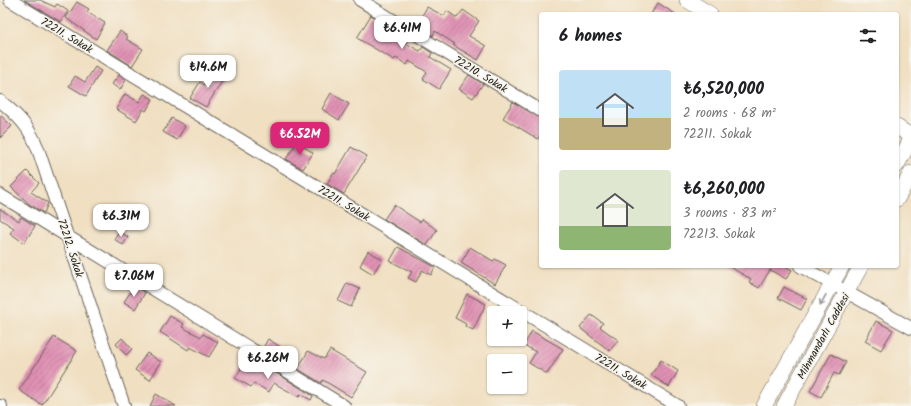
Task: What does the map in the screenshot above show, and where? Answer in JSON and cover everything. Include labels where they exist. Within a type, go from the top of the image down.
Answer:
[{"type":"street","name":"72211. Sokak","points":[[10,0],[678,406]]},
{"type":"street","name":"72210. Sokak","points":[[360,0],[539,110]]},
{"type":"street","points":[[687,0],[707,12]]},
{"type":"street","name":"72212. Sokak","points":[[0,101],[22,120],[34,137],[124,406]]},
{"type":"street","points":[[899,129],[911,136]]},
{"type":"street","points":[[899,161],[911,139]]},
{"type":"street","points":[[899,195],[911,173]]},
{"type":"street","points":[[0,195],[344,406]]},
{"type":"street","points":[[804,268],[911,328]]},
{"type":"street","name":"Mihmandarlı Caddesi","points":[[764,406],[841,268]]},
{"type":"street","name":"Mihmandarlı Caddesi","points":[[784,406],[861,268]]},
{"type":"building","points":[[24,0],[40,0],[55,7],[57,4],[68,11],[61,22]]},
{"type":"building","points":[[77,2],[89,9],[87,12],[105,23],[96,39],[66,18]]},
{"type":"building","points":[[658,3],[672,12],[652,12]]},
{"type":"building","points":[[427,7],[444,16],[447,11],[457,18],[463,10],[479,21],[469,36],[486,46],[478,60],[453,45],[455,44],[435,31],[433,36],[416,26]]},
{"type":"building","points":[[371,15],[408,38],[405,43],[420,51],[423,47],[432,53],[430,57],[451,70],[439,89],[423,79],[427,72],[409,61],[407,65],[396,58],[394,60],[357,38]]},
{"type":"building","points":[[120,31],[128,37],[126,39],[143,49],[132,66],[107,50]]},
{"type":"building","points":[[95,67],[101,71],[86,96],[69,86],[75,76],[85,82]]},
{"type":"building","points":[[217,69],[226,75],[206,107],[190,98],[200,82],[206,86]]},
{"type":"building","points":[[119,75],[126,80],[120,90],[112,84]]},
{"type":"building","points":[[469,75],[483,84],[473,98],[459,89]]},
{"type":"building","points":[[331,93],[349,104],[339,120],[322,109]]},
{"type":"building","points":[[125,94],[139,102],[144,94],[153,99],[146,111],[143,109],[136,121],[116,109]]},
{"type":"building","points":[[513,102],[539,117],[539,137],[538,139],[503,118]]},
{"type":"building","points":[[0,115],[12,126],[0,138]]},
{"type":"building","points":[[172,118],[185,126],[177,140],[163,132]]},
{"type":"building","points":[[297,142],[313,153],[303,169],[286,159]]},
{"type":"building","points":[[351,147],[367,156],[344,194],[327,184],[333,173],[335,174]]},
{"type":"building","points":[[27,171],[39,183],[31,192],[48,203],[44,213],[29,204],[11,187]]},
{"type":"building","points":[[394,205],[420,222],[422,219],[437,230],[427,245],[384,219]]},
{"type":"building","points":[[0,209],[19,221],[21,217],[35,226],[24,243],[10,233],[14,228],[0,219]]},
{"type":"building","points":[[119,231],[128,237],[123,245],[114,239]]},
{"type":"building","points":[[398,247],[435,267],[431,275],[422,270],[416,282],[408,278],[412,272],[390,261]]},
{"type":"building","points":[[470,247],[493,261],[495,259],[506,265],[495,284],[461,263]]},
{"type":"building","points":[[368,251],[382,259],[373,274],[360,266]]},
{"type":"building","points":[[732,268],[788,268],[792,270],[786,279],[770,270],[759,288],[749,282],[751,279]]},
{"type":"building","points":[[347,283],[360,289],[351,307],[338,301]]},
{"type":"building","points":[[134,286],[145,293],[135,309],[124,302]]},
{"type":"building","points":[[784,287],[807,299],[801,310],[778,298]]},
{"type":"building","points":[[467,294],[486,304],[473,330],[455,318]]},
{"type":"building","points":[[591,315],[603,323],[600,327],[618,340],[610,351],[580,328]]},
{"type":"building","points":[[170,316],[184,324],[182,327],[201,337],[203,334],[218,342],[209,357],[190,347],[188,350],[160,332]]},
{"type":"building","points":[[876,321],[893,330],[881,350],[865,341]]},
{"type":"building","points":[[532,331],[563,349],[547,374],[529,363],[536,352],[526,346],[527,346],[527,340]]},
{"type":"building","points":[[54,337],[77,351],[42,405],[19,390]]},
{"type":"building","points":[[122,338],[132,349],[126,355],[116,344]]},
{"type":"building","points":[[268,339],[287,351],[282,359],[263,348]]},
{"type":"building","points":[[330,350],[367,372],[351,397],[323,380],[321,383],[298,369],[308,351],[324,359]]},
{"type":"building","points":[[147,353],[161,362],[150,380],[135,370]]},
{"type":"building","points":[[831,354],[846,362],[839,375],[834,373],[821,397],[810,391]]},
{"type":"building","points":[[661,360],[678,371],[669,387],[651,375]]},
{"type":"building","points":[[246,361],[264,371],[267,367],[313,396],[311,400],[300,394],[299,397],[274,383],[269,392],[254,383],[251,387],[235,378]]},
{"type":"building","points":[[156,394],[176,406],[150,406]]}]
